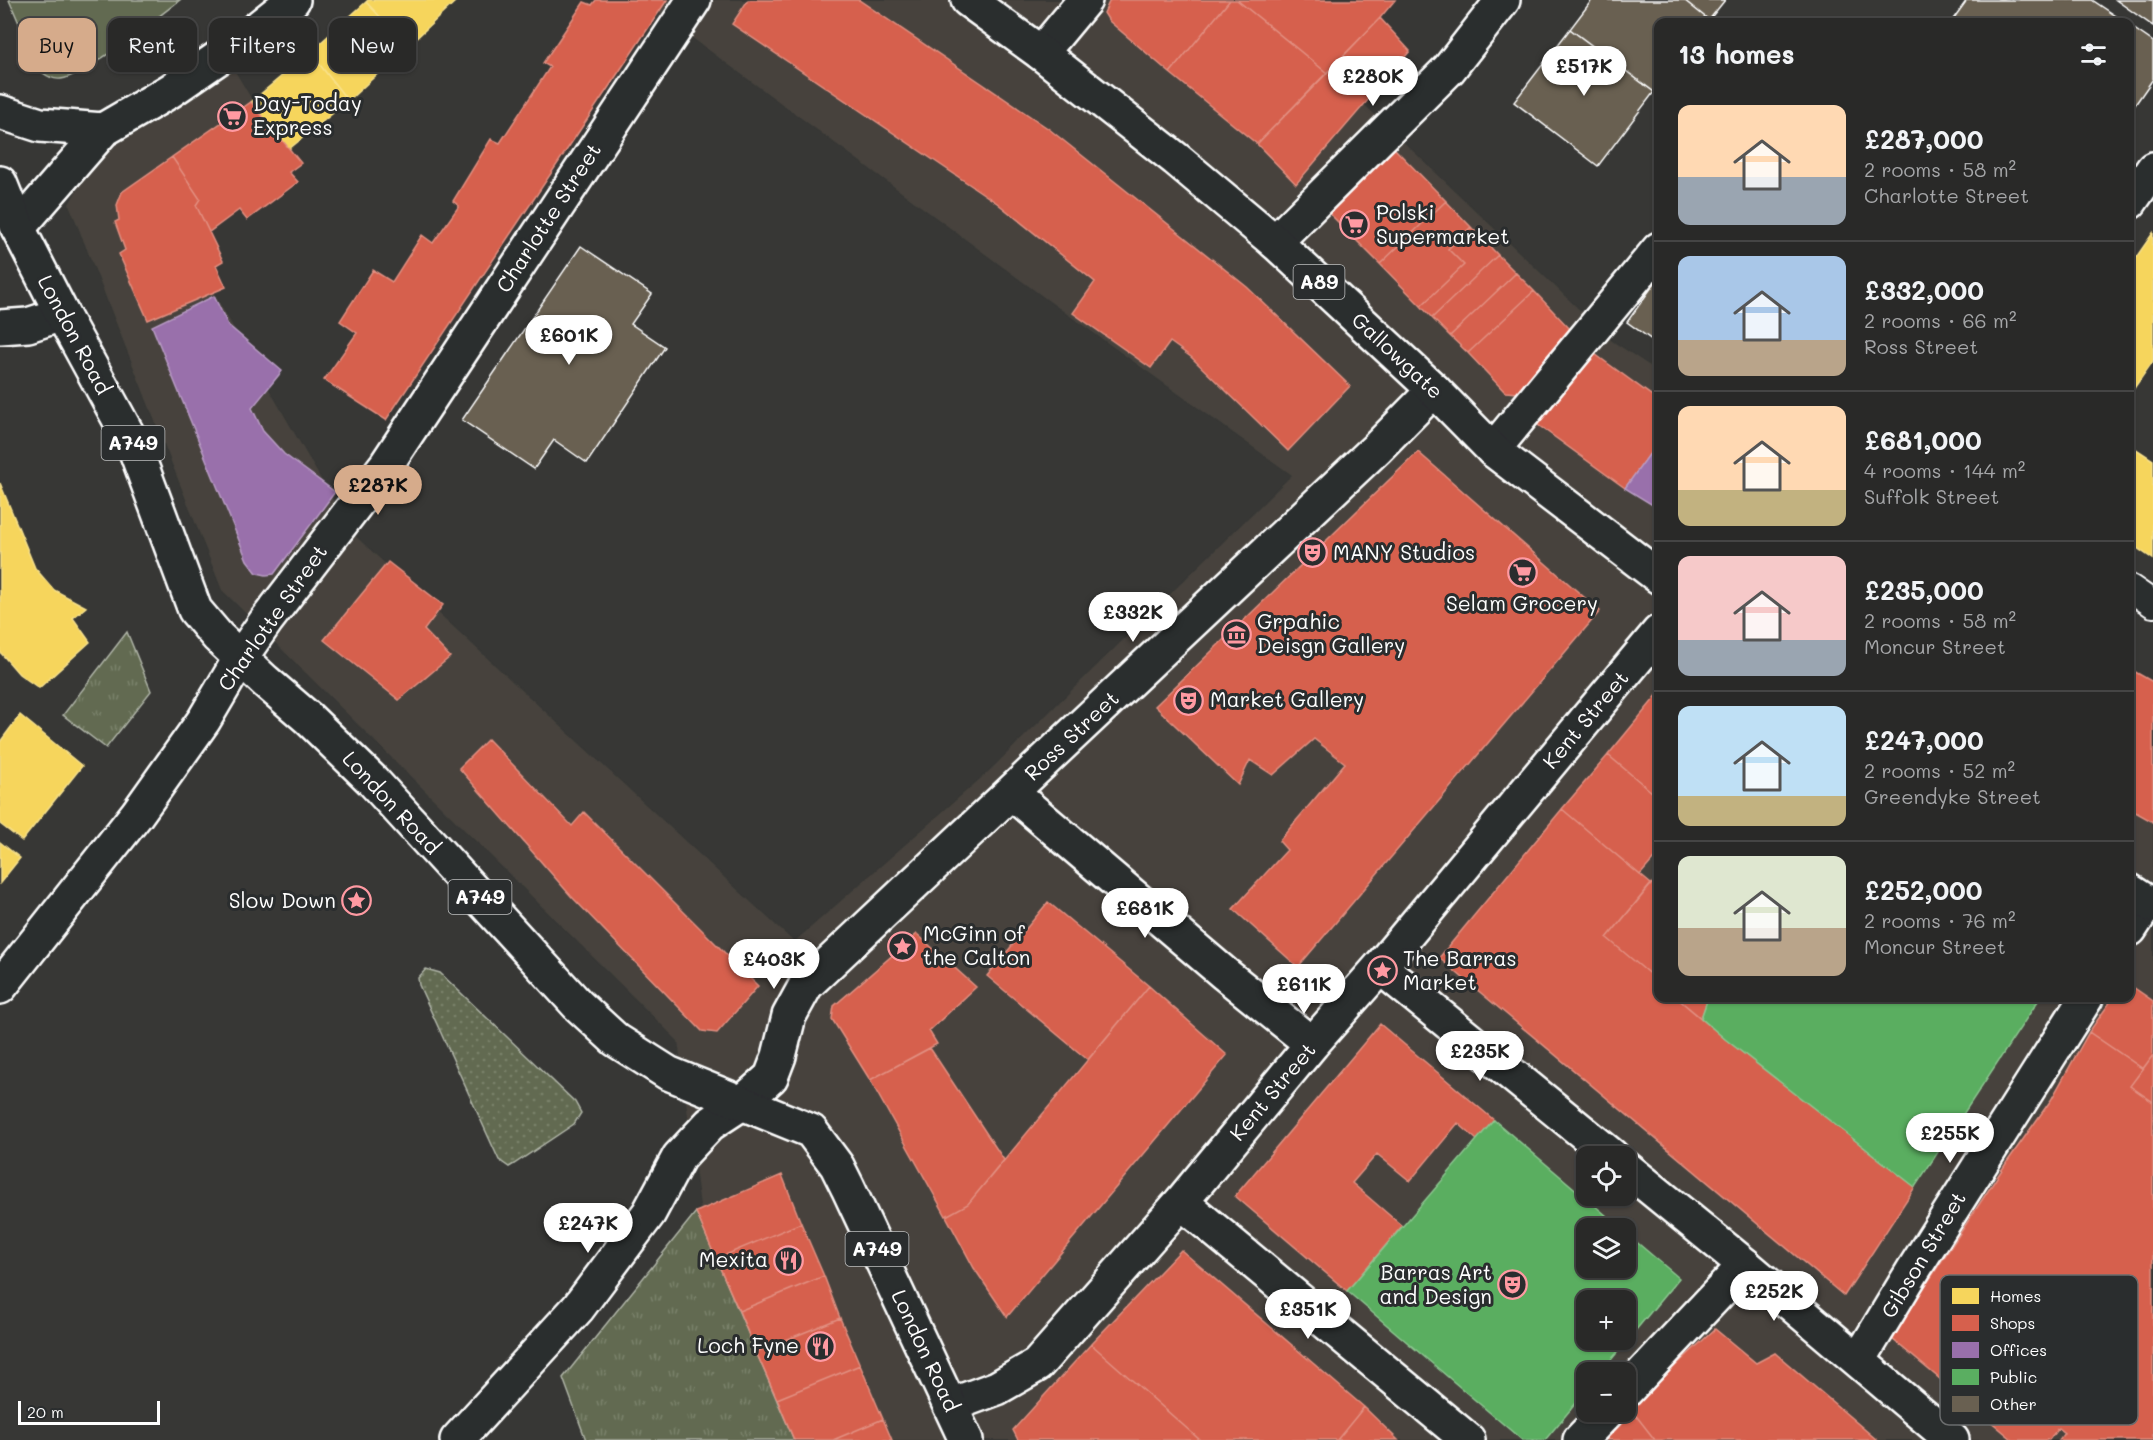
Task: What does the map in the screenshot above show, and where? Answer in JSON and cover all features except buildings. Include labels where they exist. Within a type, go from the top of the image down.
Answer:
[{"type":"street","points":[[18,228],[103,130],[170,91],[234,48],[293,0]]},
{"type":"street","name":"Charlotte Street","points":[[0,987],[137,814],[204,720],[241,657],[266,621],[386,465],[694,0]]},
{"type":"street","name":"Gallowgate","points":[[968,0],[1041,52],[1176,159],[1275,242],[1434,390],[1493,450],[1654,573]]},
{"type":"street","points":[[1041,52],[1085,0]]},
{"type":"street","points":[[1275,242],[1449,69],[1503,0]]},
{"type":"street","points":[[0,112],[40,125],[103,130]]},
{"type":"street","points":[[2134,196],[2153,169]]},
{"type":"street","name":"London Road","points":[[0,183],[18,228],[134,446],[195,610],[218,637],[308,718],[372,780],[578,1005],[616,1040],[668,1073],[811,1131],[824,1147],[848,1188],[966,1440]]},
{"type":"street","points":[[1493,450],[1654,255]]},
{"type":"street","points":[[0,327],[28,325],[62,314]]},
{"type":"street","name":"Ross Street","points":[[457,1440],[585,1300],[649,1213],[679,1157],[710,1124],[742,1103],[771,1077],[789,1016],[806,986],[1377,448],[1434,390]]},
{"type":"street","name":"Kent Street","points":[[951,1405],[997,1388],[1037,1365],[1180,1202],[1312,1044],[1380,967],[1654,638]]},
{"type":"street","points":[[1012,793],[1225,974],[1312,1044]]},
{"type":"street","points":[[1380,967],[1600,1146]]},
{"type":"street","name":"Gibson Street","points":[[1859,1360],[2083,1002]]},
{"type":"street","points":[[1636,1176],[1859,1360],[1952,1440]]},
{"type":"street","points":[[1180,1202],[1468,1440]]},
{"type":"street","points":[[1636,1380],[1745,1265]]},
{"type":"street","points":[[1580,1440],[1597,1422]]},
{"type":"lane","points":[[2134,591],[2153,604]]},
{"type":"shaded area","points":[[641,0],[1180,0],[1328,70],[1612,341],[1654,369],[1654,1002],[2134,1002],[2134,678],[2153,688],[2153,1440],[799,1440],[701,1213],[678,1041],[222,590],[69,204],[103,145],[216,72],[235,72],[272,133],[175,226],[352,533],[794,942],[987,773],[1292,475],[1045,298]]},
{"type":"green space","points":[[9,0],[180,0],[157,18],[108,18],[108,54],[96,62],[96,18],[18,18],[18,21]]},
{"type":"green space","points":[[42,72],[78,72],[61,79],[49,77]]},
{"type":"green space","points":[[127,632],[151,691],[106,748],[63,715]]},
{"type":"green space","points":[[426,969],[440,973],[575,1102],[581,1113],[574,1124],[509,1167],[499,1160],[419,985],[418,978]]},
{"type":"green space","points":[[696,1212],[794,1440],[586,1440],[563,1378]]},
{"type":"place","name":"Day-Today Express","points":[[232,116]]},
{"type":"place","name":"Polski Supermarket","points":[[1355,225]]},
{"type":"place","name":"MANY Studios","points":[[1312,553]]},
{"type":"place","name":"Selam Grocery","points":[[1522,573]]},
{"type":"place","name":"Grpahic Deisgn Gallery","points":[[1236,634]]},
{"type":"place","name":"Market Gallery","points":[[1189,700]]},
{"type":"place","name":"Slow Down","points":[[357,901]]},
{"type":"place","name":"McGinn of the Calton","points":[[902,946]]},
{"type":"place","name":"The Barras Market","points":[[1382,971]]},
{"type":"place","name":"Mexita","points":[[789,1260]]},
{"type":"place","name":"Barras Art and Design","points":[[1513,1285]]},
{"type":"place","name":"Loch Fyne","points":[[820,1346]]}]
